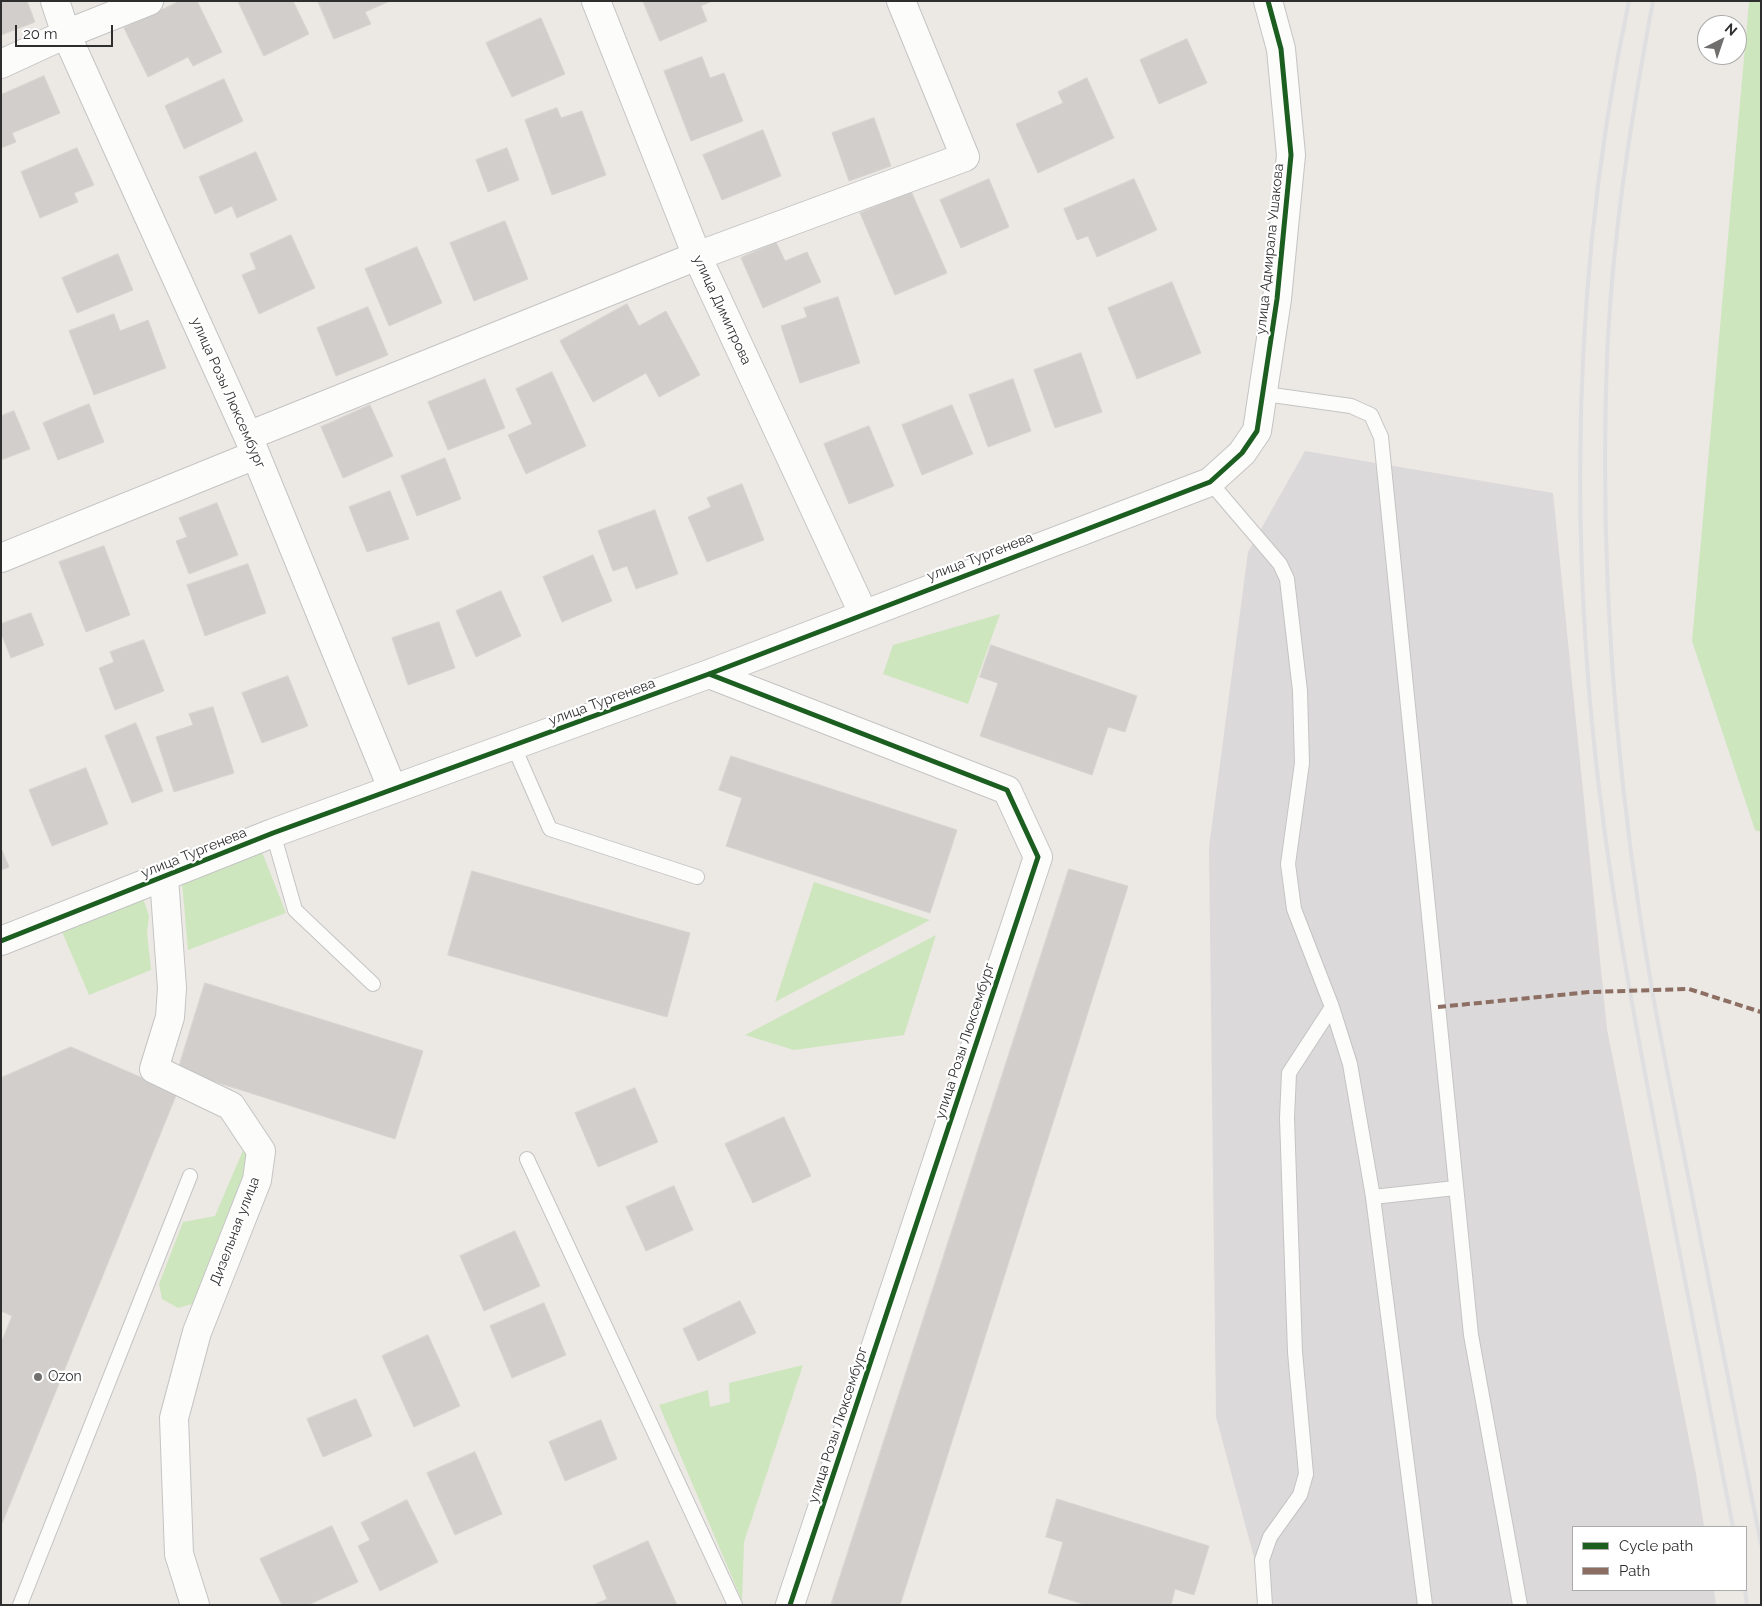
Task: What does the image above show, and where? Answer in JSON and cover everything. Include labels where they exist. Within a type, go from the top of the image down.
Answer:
[{"type":"street","name":"улица Розы Люксембург","points":[[55,1],[66,34],[251,445],[392,788]]},
{"type":"street","points":[[1,64],[66,34],[149,1]]},
{"type":"street","name":"улица Димитрова","points":[[596,1],[697,256],[863,613]]},
{"type":"street","points":[[1,558],[251,445],[697,256],[965,157],[901,1]]},
{"type":"street","name":"улица Адмирала Ушакова","points":[[1210,482],[1242,453],[1257,431],[1265,394],[1277,299],[1291,155],[1281,49],[1268,1]]},
{"type":"street","name":"улица Тургенева","points":[[1,941],[164,878],[273,833],[392,788],[514,747],[709,674],[863,613],[1210,482]]},
{"type":"street","name":"улица Розы Люксембург","points":[[709,674],[1007,790],[1038,857],[790,1605]]},
{"type":"street","name":"Дизельная улица","points":[[164,878],[172,988],[170,1017],[154,1068],[231,1106],[260,1151],[257,1180],[197,1332],[174,1418],[180,1554],[195,1605]]},
{"type":"lane","points":[[1265,394],[1351,406],[1371,415],[1381,437],[1471,1335],[1520,1605]]},
{"type":"lane","points":[[1210,482],[1280,564],[1287,579],[1300,691],[1302,763],[1288,864],[1294,909],[1332,1007],[1350,1064],[1373,1197],[1425,1605]]},
{"type":"lane","points":[[514,747],[550,829],[697,876]]},
{"type":"lane","points":[[273,833],[295,910],[373,984]]},
{"type":"lane","points":[[1265,1605],[1262,1560],[1270,1537],[1300,1495],[1306,1474],[1295,1352],[1287,1118],[1289,1073],[1332,1007]]},
{"type":"lane","points":[[527,1159],[735,1605]]},
{"type":"lane","points":[[20,1605],[190,1176]]},
{"type":"lane","points":[[1373,1197],[1455,1188]]},
{"type":"shaded area","points":[[1305,451],[1553,493],[1607,1029],[1696,1474],[1704,1526],[1572,1526],[1572,1591],[1714,1591],[1716,1605],[1267,1605],[1216,1417],[1209,847],[1248,552]]},
{"type":"green space","points":[[1761,1],[1761,832],[1755,830],[1692,641],[1743,65],[1747,65],[1749,2]]},
{"type":"green space","points":[[1000,614],[968,704],[883,674],[893,645]]},
{"type":"green space","points":[[262,852],[286,913],[188,950],[182,882]]},
{"type":"green space","points":[[814,882],[930,920],[775,1002]]},
{"type":"green space","points":[[142,895],[149,916],[147,933],[151,970],[89,995],[60,927]]},
{"type":"green space","points":[[936,935],[904,1035],[794,1050],[745,1035]]},
{"type":"green space","points":[[244,1148],[253,1156],[245,1183],[192,1304],[178,1308],[162,1299],[159,1284],[183,1222],[215,1216]]},
{"type":"green space","points":[[803,1365],[744,1542],[742,1601],[659,1405],[708,1390],[710,1407],[730,1402],[729,1383]]},
{"type":"building","points":[[1,1],[27,1],[35,22],[1,35]]},
{"type":"building","points":[[180,1],[197,1],[222,52],[193,66],[188,57],[148,77],[124,28]]},
{"type":"building","points":[[238,1],[293,1],[309,34],[264,56]]},
{"type":"building","points":[[318,1],[390,1],[365,12],[371,24],[334,39]]},
{"type":"building","points":[[643,1],[712,1],[701,6],[707,21],[660,41]]},
{"type":"building","points":[[541,18],[565,74],[512,97],[486,43]]},
{"type":"building","points":[[1187,39],[1207,83],[1159,104],[1140,60]]},
{"type":"building","points":[[702,57],[710,78],[724,73],[743,121],[691,141],[664,71]]},
{"type":"building","points":[[44,76],[60,113],[12,133],[16,142],[1,148],[1,95]]},
{"type":"building","points":[[1087,78],[1114,138],[1038,173],[1016,124],[1063,103],[1058,92]]},
{"type":"building","points":[[224,79],[243,121],[184,149],[165,106]]},
{"type":"building","points":[[557,108],[561,118],[582,111],[606,175],[552,195],[525,120]]},
{"type":"building","points":[[874,118],[891,166],[849,181],[832,133]]},
{"type":"building","points":[[763,130],[781,176],[722,200],[703,155]]},
{"type":"building","points":[[77,148],[94,185],[74,193],[78,202],[40,218],[21,172]]},
{"type":"building","points":[[507,148],[519,180],[488,192],[476,160]]},
{"type":"building","points":[[256,152],[277,200],[237,218],[232,206],[215,214],[199,177]]},
{"type":"building","points":[[989,179],[1009,227],[961,248],[940,200]]},
{"type":"building","points":[[1134,179],[1157,230],[1097,257],[1088,236],[1077,240],[1064,209]]},
{"type":"building","points":[[911,191],[947,273],[895,295],[860,213]]},
{"type":"building","points":[[505,221],[528,279],[474,301],[450,243]]},
{"type":"building","points":[[291,235],[315,288],[259,314],[242,275],[256,269],[250,254]]},
{"type":"building","points":[[776,242],[785,261],[807,252],[821,282],[763,308],[741,258]]},
{"type":"building","points":[[417,247],[442,303],[389,326],[365,269]]},
{"type":"building","points":[[118,254],[133,290],[77,313],[62,278]]},
{"type":"building","points":[[1172,282],[1201,353],[1137,379],[1108,308]]},
{"type":"building","points":[[838,297],[860,363],[800,383],[781,326],[807,317],[804,308]]},
{"type":"building","points":[[627,304],[639,326],[666,311],[700,375],[659,397],[646,373],[593,402],[560,341]]},
{"type":"building","points":[[368,307],[388,355],[336,376],[317,328]]},
{"type":"building","points":[[114,314],[120,331],[148,320],[166,368],[94,395],[69,331]]},
{"type":"building","points":[[1081,353],[1102,412],[1055,428],[1034,370]]},
{"type":"building","points":[[552,372],[586,446],[526,474],[508,435],[532,424],[516,389]]},
{"type":"building","points":[[485,379],[505,428],[448,450],[428,402]]},
{"type":"building","points":[[1013,379],[1031,431],[988,447],[969,395]]},
{"type":"building","points":[[89,404],[104,442],[58,460],[43,423]]},
{"type":"building","points":[[370,405],[393,456],[343,478],[321,427]]},
{"type":"building","points":[[952,405],[973,454],[922,475],[902,425]]},
{"type":"building","points":[[14,411],[30,449],[1,460],[1,416]]},
{"type":"building","points":[[869,426],[894,486],[849,504],[824,444]]},
{"type":"building","points":[[445,458],[461,499],[417,516],[401,476]]},
{"type":"building","points":[[742,484],[764,540],[707,562],[688,517],[711,507],[707,498]]},
{"type":"building","points":[[390,491],[409,539],[367,552],[349,507]]},
{"type":"building","points":[[217,503],[238,555],[189,574],[176,541],[187,537],[179,518]]},
{"type":"building","points":[[655,510],[678,574],[636,589],[627,566],[613,571],[598,531]]},
{"type":"building","points":[[104,546],[130,615],[86,632],[59,562]]},
{"type":"building","points":[[593,555],[612,601],[562,622],[543,577]]},
{"type":"building","points":[[248,564],[266,613],[205,636],[187,585]]},
{"type":"building","points":[[501,591],[521,636],[476,657],[456,611]]},
{"type":"building","points":[[31,613],[44,645],[11,658],[1,633],[1,624]]},
{"type":"building","points":[[439,622],[455,668],[408,685],[392,638]]},
{"type":"building","points":[[144,640],[164,691],[115,710],[99,668],[114,662],[110,652]]},
{"type":"building","points":[[991,645],[1137,696],[1125,732],[1108,727],[1092,775],[980,736],[998,683],[980,677]]},
{"type":"building","points":[[288,676],[308,726],[262,743],[242,693]]},
{"type":"building","points":[[213,707],[234,773],[174,792],[156,737],[193,725],[189,714]]},
{"type":"building","points":[[136,723],[163,791],[132,803],[105,736]]},
{"type":"building","points":[[731,756],[957,830],[930,913],[726,846],[742,798],[719,790]]},
{"type":"building","points":[[86,768],[108,824],[52,846],[29,790]]},
{"type":"building","points":[[1,848],[9,867],[1,870]]},
{"type":"building","points":[[1069,869],[1128,886],[900,1605],[831,1605]]},
{"type":"building","points":[[472,871],[690,933],[667,1017],[448,955]]},
{"type":"building","points":[[205,983],[423,1051],[395,1139],[178,1070]]},
{"type":"building","points":[[71,1047],[177,1093],[1,1526],[1,1343],[12,1316],[1,1311],[1,1078]]},
{"type":"building","points":[[635,1088],[658,1142],[598,1167],[575,1113]]},
{"type":"building","points":[[784,1117],[811,1176],[753,1203],[725,1144]]},
{"type":"building","points":[[674,1186],[693,1230],[646,1251],[626,1207]]},
{"type":"building","points":[[515,1231],[540,1286],[484,1311],[460,1256]]},
{"type":"building","points":[[740,1301],[756,1333],[698,1361],[683,1329]]},
{"type":"building","points":[[544,1303],[566,1355],[512,1378],[490,1326]]},
{"type":"building","points":[[428,1335],[460,1406],[414,1427],[382,1356]]},
{"type":"building","points":[[356,1399],[372,1436],[323,1457],[307,1419]]},
{"type":"building","points":[[601,1420],[617,1459],[565,1481],[549,1442]]},
{"type":"building","points":[[475,1452],[502,1514],[455,1535],[427,1473]]},
{"type":"building","points":[[1057,1499],[1209,1546],[1194,1595],[1175,1589],[1171,1605],[1086,1605],[1048,1593],[1063,1542],[1046,1537]]},
{"type":"building","points":[[407,1500],[438,1562],[380,1591],[358,1546],[370,1540],[361,1523]]},
{"type":"building","points":[[332,1526],[358,1582],[308,1605],[282,1605],[260,1559]]},
{"type":"building","points":[[648,1541],[677,1605],[593,1605],[607,1599],[593,1566]]},
{"type":"railway","points":[[1629,1],[1602,157],[1592,236],[1586,316],[1580,474],[1581,554],[1585,633],[1596,766],[1625,965],[1733,1526]]},
{"type":"railway","points":[[1653,1],[1637,90],[1618,223],[1607,358],[1605,437],[1606,517],[1613,676],[1629,834],[1652,990],[1761,1544]]},
{"type":"railway","points":[[1745,1591],[1747,1605]]},
{"type":"marked path","points":[[1438,1007],[1590,992],[1689,989],[1761,1012]]},
{"type":"cycle path","points":[[1,941],[273,833],[709,674],[1210,482],[1242,453],[1257,431],[1277,299],[1291,155],[1281,49],[1268,1]]},
{"type":"cycle path","points":[[709,674],[1007,790],[1038,857],[790,1605]]},
{"type":"place","name":"Ozon","points":[[38,1377]]}]
